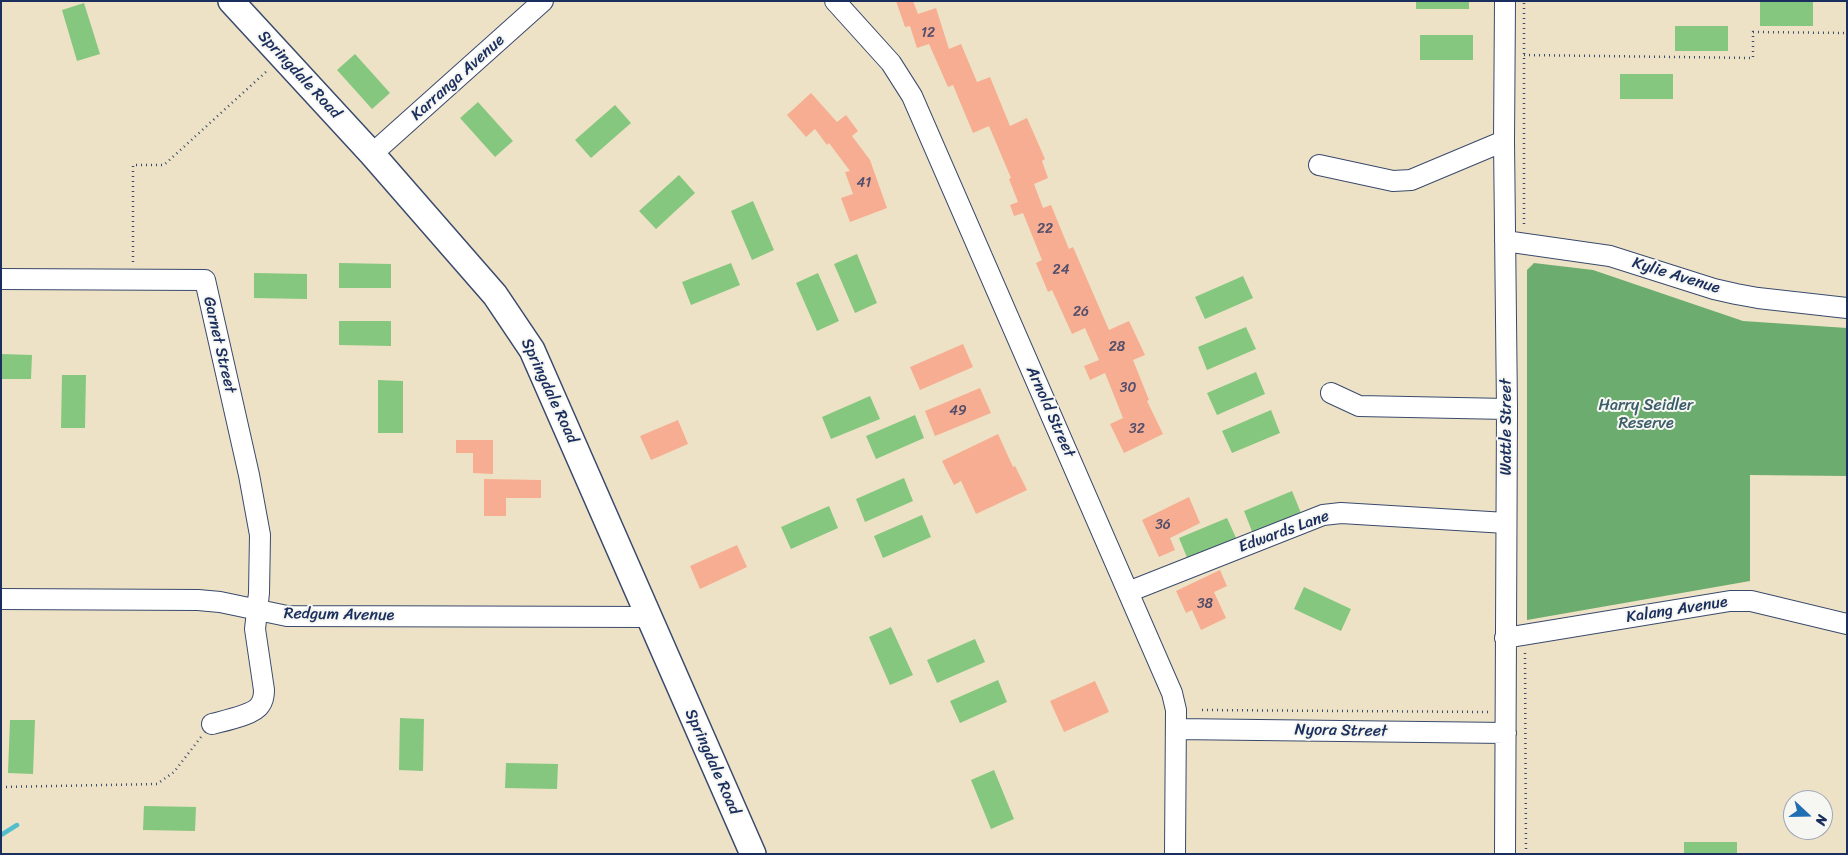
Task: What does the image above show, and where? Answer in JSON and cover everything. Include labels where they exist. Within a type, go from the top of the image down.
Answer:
[{"type":"main road","name":"Springdale Road","points":[[232,1],[372,154],[495,295],[513,319],[532,350],[753,854]]},
{"type":"street","name":"Karranga Avenue","points":[[372,154],[543,1]]},
{"type":"street","name":"Arnold Street","points":[[835,1],[891,63],[912,96],[1172,693],[1176,710],[1175,854]]},
{"type":"street","name":"Wattle Street","points":[[1505,1],[1504,141],[1507,409],[1505,854]]},
{"type":"street","points":[[1319,165],[1393,181],[1411,180],[1504,141]]},
{"type":"street","name":"Kylie Avenue","points":[[1505,241],[1610,256],[1714,289],[1736,294],[1847,308]]},
{"type":"street","name":"Garnet Street","points":[[1,279],[205,280],[249,475],[260,536],[257,610]]},
{"type":"street","points":[[1331,393],[1359,406],[1507,409]]},
{"type":"street","name":"Edwards Lane","points":[[1128,592],[1323,514],[1506,523]]},
{"type":"street","name":"Redgum Avenue","points":[[1,599],[198,600],[220,602],[288,616],[649,616]]},
{"type":"street","name":"Kalang Avenue","points":[[1505,638],[1730,601],[1751,601],[1847,624]]},
{"type":"street","points":[[212,724],[253,711],[259,707],[263,699],[264,680],[255,629],[257,610]]},
{"type":"street","name":"Nyora Street","points":[[1176,729],[1506,733]]},
{"type":"path","points":[[1524,1],[1524,224]]},
{"type":"path","points":[[1524,55],[1752,58],[1753,32],[1847,33]]},
{"type":"path","points":[[132,279],[132,165],[164,164],[282,57]]},
{"type":"path","points":[[1526,646],[1526,854]]},
{"type":"path","points":[[1202,710],[1488,712]]},
{"type":"path","points":[[1,787],[157,784],[174,772],[212,724]]},
{"type":"green space","points":[[1416,1],[1469,1],[1469,9],[1416,9]]},
{"type":"green space","points":[[1760,1],[1813,1],[1813,26],[1760,26]]},
{"type":"green space","points":[[84,3],[100,54],[77,61],[62,10]]},
{"type":"green space","points":[[1675,26],[1728,26],[1728,51],[1675,51]]},
{"type":"green space","points":[[1420,35],[1473,35],[1473,60],[1420,60]]},
{"type":"green space","points":[[355,54],[390,93],[372,109],[337,70]]},
{"type":"green space","points":[[1620,74],[1673,74],[1673,99],[1620,99]]},
{"type":"green space","points":[[478,102],[513,141],[495,157],[460,118]]},
{"type":"green space","points":[[615,105],[631,123],[591,158],[575,140]]},
{"type":"green space","points":[[679,175],[695,193],[656,229],[639,211]]},
{"type":"green space","points":[[753,201],[774,250],[752,260],[731,211]]},
{"type":"green space","points":[[857,254],[877,303],[855,313],[834,264]]},
{"type":"green space","points":[[339,263],[391,264],[391,288],[339,288]]},
{"type":"green space","points":[[731,263],[740,285],[691,305],[682,282]]},
{"type":"green space","name":"Harry Seidler Reserve","points":[[1534,263],[1593,270],[1743,321],[1847,328],[1847,476],[1750,475],[1750,581],[1527,620],[1527,270]]},
{"type":"green space","points":[[254,273],[307,274],[307,299],[254,298]]},
{"type":"green space","points":[[818,273],[839,321],[817,331],[796,283]]},
{"type":"green space","points":[[1243,276],[1253,298],[1205,319],[1195,297]]},
{"type":"green space","points":[[339,321],[391,321],[391,346],[339,345]]},
{"type":"green space","points":[[1246,327],[1256,349],[1207,370],[1198,347]]},
{"type":"green space","points":[[1,354],[32,355],[31,379],[1,379]]},
{"type":"green space","points":[[1256,372],[1265,394],[1217,415],[1207,393]]},
{"type":"green space","points":[[62,375],[86,375],[85,428],[61,428]]},
{"type":"green space","points":[[378,380],[403,381],[403,433],[378,433]]},
{"type":"green space","points":[[870,396],[880,419],[831,439],[822,417]]},
{"type":"green space","points":[[1271,410],[1280,433],[1232,453],[1222,431]]},
{"type":"green space","points":[[915,415],[924,438],[876,459],[866,436]]},
{"type":"green space","points":[[904,478],[913,501],[865,522],[856,499]]},
{"type":"green space","points":[[1292,491],[1301,513],[1253,534],[1244,511]]},
{"type":"green space","points":[[829,506],[838,528],[791,549],[781,527]]},
{"type":"green space","points":[[922,515],[931,537],[883,558],[874,536]]},
{"type":"green space","points":[[1227,518],[1237,540],[1188,560],[1179,538]]},
{"type":"green space","points":[[1304,587],[1351,609],[1341,631],[1294,609]]},
{"type":"green space","points":[[891,627],[913,675],[890,685],[869,637]]},
{"type":"green space","points":[[975,639],[985,662],[937,683],[927,660]]},
{"type":"green space","points":[[998,680],[1007,702],[960,723],[950,701]]},
{"type":"green space","points":[[400,718],[424,719],[423,771],[399,770]]},
{"type":"green space","points":[[10,720],[35,720],[33,774],[8,773]]},
{"type":"green space","points":[[506,763],[558,764],[557,789],[505,788]]},
{"type":"green space","points":[[994,770],[1014,819],[991,829],[971,780]]},
{"type":"green space","points":[[144,806],[196,807],[195,831],[143,830]]},
{"type":"green space","points":[[1684,842],[1737,842],[1737,854],[1684,854]]},
{"type":"building","points":[[896,1],[913,1],[918,14],[936,8],[949,49],[961,44],[977,82],[990,77],[1010,126],[1027,118],[1045,159],[1042,161],[1048,178],[1034,184],[1043,208],[1051,205],[1069,249],[1073,247],[1109,330],[1129,321],[1145,355],[1133,360],[1149,400],[1147,401],[1163,434],[1124,453],[1110,424],[1123,418],[1105,373],[1090,380],[1084,366],[1099,360],[1085,328],[1072,334],[1052,290],[1048,292],[1036,263],[1042,260],[1023,213],[1014,216],[1010,205],[1018,202],[1009,179],[1011,178],[989,126],[973,133],[953,85],[948,87],[929,44],[917,48],[910,26],[905,27]]},
{"type":"building","points":[[811,93],[837,122],[846,115],[858,131],[852,136],[870,160],[887,208],[850,222],[841,198],[853,194],[845,172],[850,171],[829,143],[827,145],[815,129],[806,137],[787,115]]},
{"type":"building","points":[[963,344],[973,367],[920,390],[910,367]]},
{"type":"building","points":[[980,388],[991,413],[935,436],[925,411]]},
{"type":"building","points":[[678,420],[688,444],[651,460],[640,436]]},
{"type":"building","points":[[998,434],[1013,467],[1015,466],[1027,490],[976,514],[961,481],[954,485],[942,461]]},
{"type":"building","points":[[456,440],[493,440],[493,474],[473,473],[473,453],[456,453]]},
{"type":"building","points":[[484,479],[541,480],[541,498],[506,498],[506,516],[484,516]]},
{"type":"building","points":[[1189,497],[1200,523],[1170,538],[1175,550],[1159,557],[1142,520]]},
{"type":"building","points":[[737,545],[747,567],[700,589],[690,566]]},
{"type":"building","points":[[1220,570],[1227,586],[1214,592],[1226,618],[1201,630],[1192,610],[1186,613],[1176,591]]},
{"type":"building","points":[[1095,681],[1109,712],[1064,732],[1050,701]]},
{"type":"waterway","points":[[1,835],[17,825]]}]
